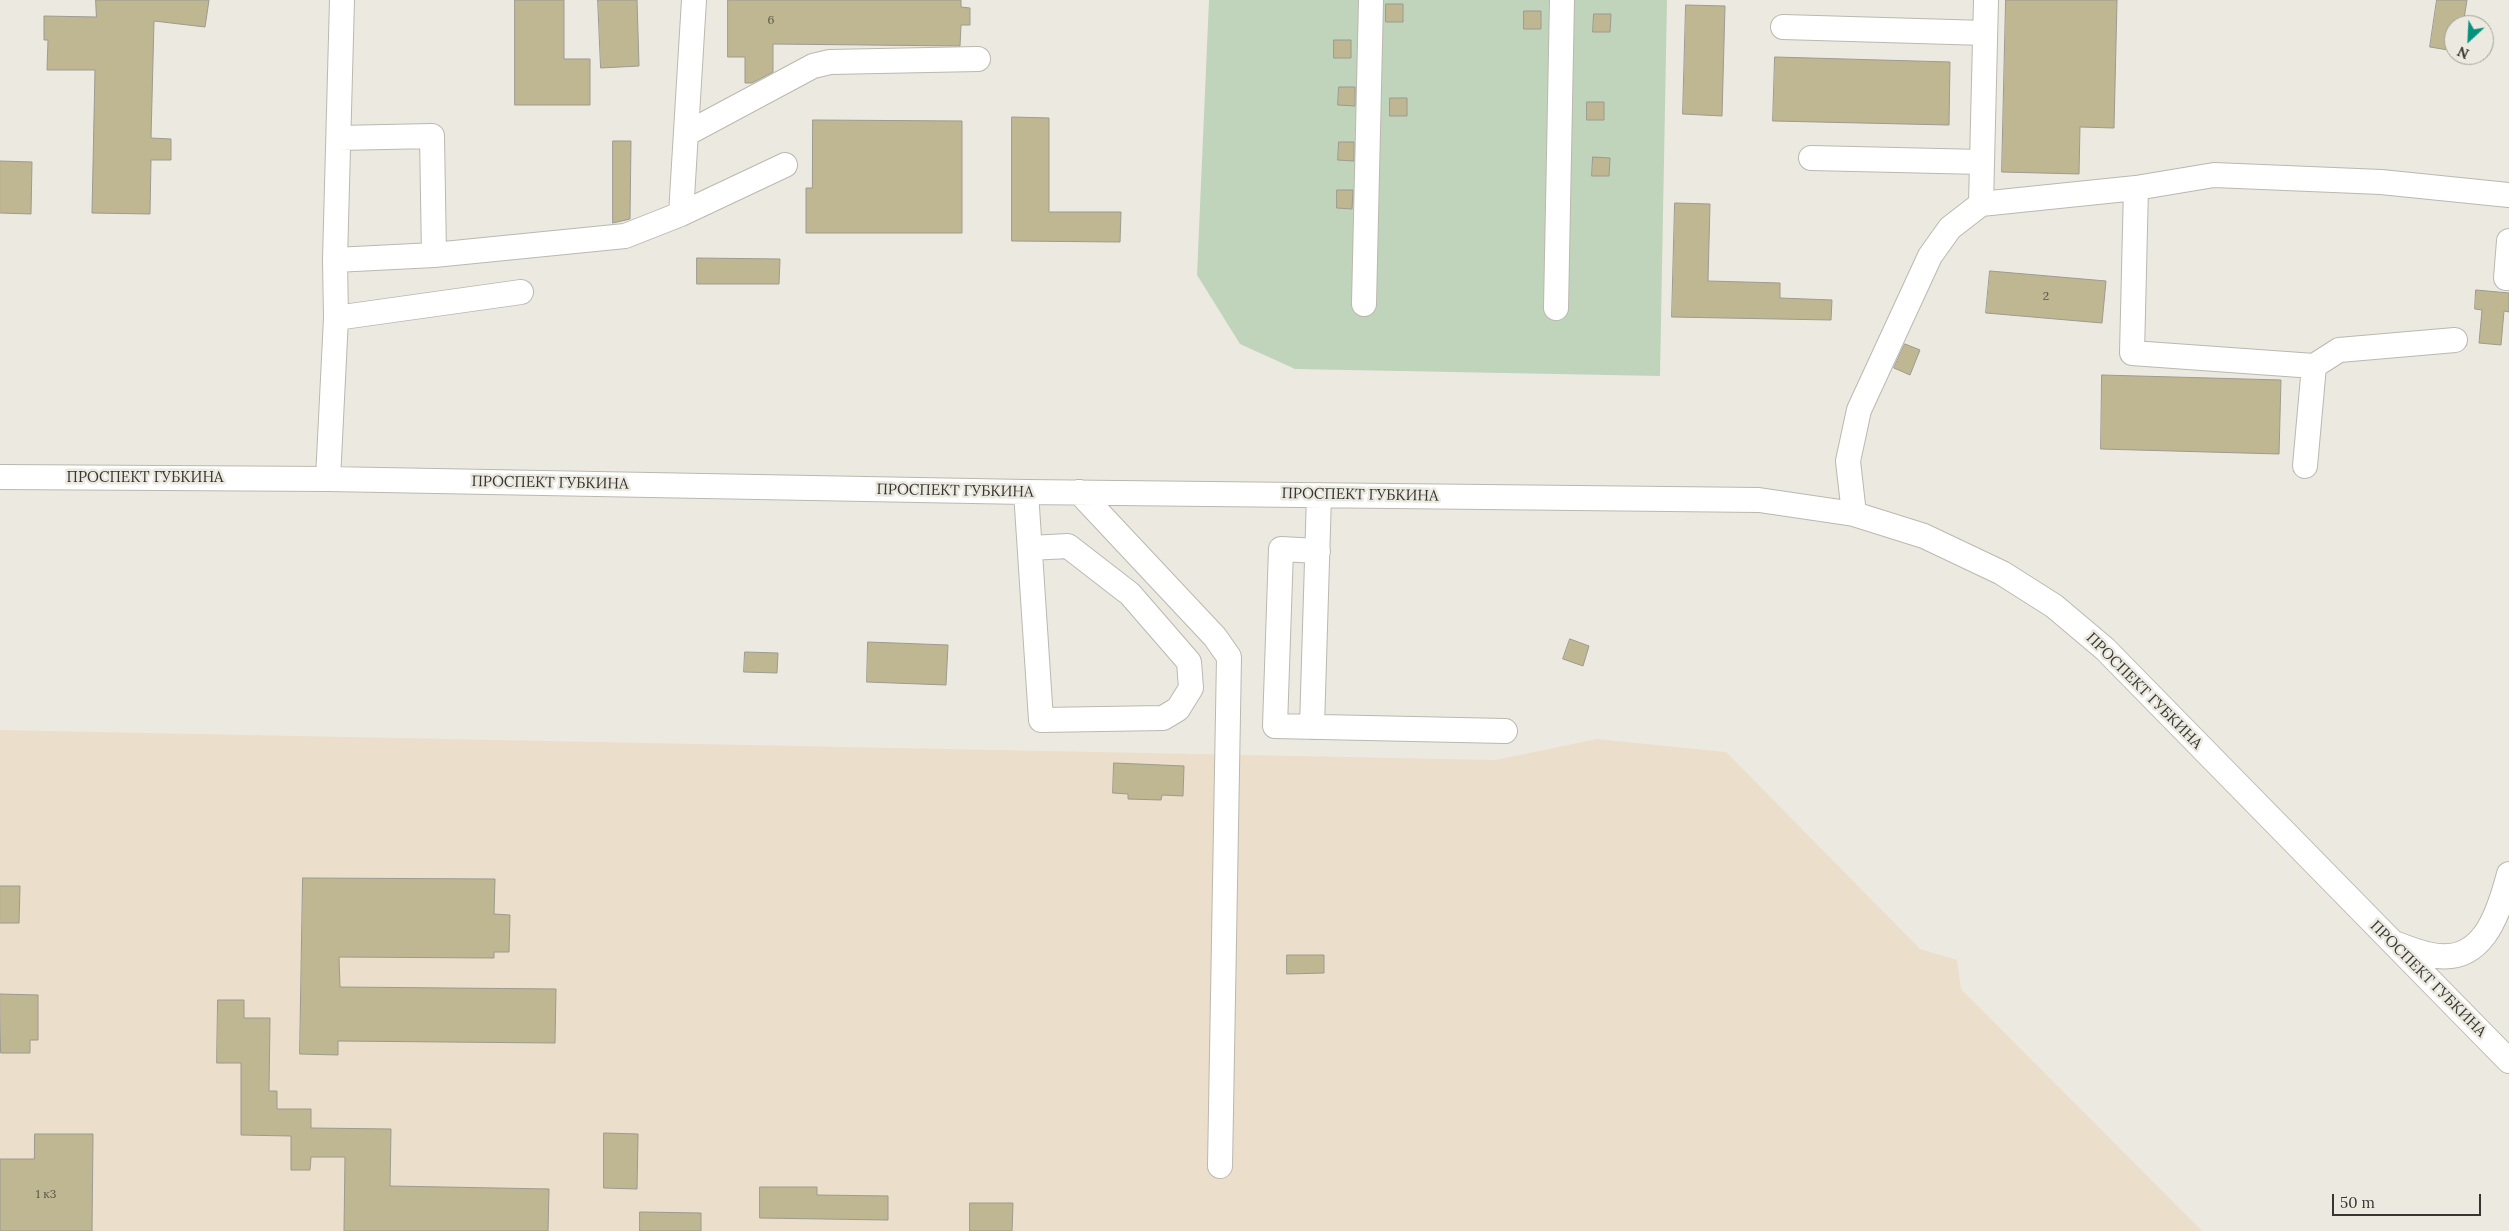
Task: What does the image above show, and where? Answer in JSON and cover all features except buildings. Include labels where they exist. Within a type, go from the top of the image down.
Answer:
[{"type":"street","points":[[328,479],[336,318],[335,260],[342,0]]},
{"type":"street","points":[[681,214],[694,0]]},
{"type":"street","points":[[1364,304],[1371,0]]},
{"type":"street","points":[[1556,308],[1562,0]]},
{"type":"street","points":[[1981,204],[1986,0]]},
{"type":"street","points":[[1783,28],[1985,33]]},
{"type":"street","points":[[686,134],[813,66],[830,62],[978,59]]},
{"type":"street","points":[[339,138],[432,136],[434,255]]},
{"type":"street","points":[[1811,158],[1982,162]]},
{"type":"street","points":[[335,260],[434,255],[625,236],[681,214],[785,165]]},
{"type":"street","points":[[1854,514],[1848,461],[1859,410],[1930,256],[1950,228],[1981,204],[2136,188],[2214,175],[2381,182],[2509,195]]},
{"type":"street","points":[[2136,188],[2132,353],[2314,366],[2339,350],[2455,340]]},
{"type":"street","points":[[2506,278],[2509,241]]},
{"type":"street","points":[[336,318],[520,292]]},
{"type":"street","points":[[2306,466],[2314,366]]},
{"type":"street","name":"ПРОСПЕКТ ГУБКИНА","points":[[0,477],[328,479],[1026,492],[1759,500],[1854,514],[1924,536],[2002,573],[2054,606],[2106,649],[2509,1061]]},
{"type":"street","points":[[1026,492],[1041,720],[1163,718],[1178,709],[1191,688],[1189,662],[1130,594],[1068,546],[1030,548]]},
{"type":"street","points":[[1079,492],[1216,637],[1229,657],[1220,1166]]},
{"type":"street","points":[[1312,727],[1320,495]]},
{"type":"street","points":[[1318,550],[1281,549],[1275,726],[1505,731]]},
{"type":"street","points":[[2393,943],[2428,955],[2448,956],[2472,949],[2490,930],[2503,899],[2509,874]]},
{"type":"shaded area","points":[[0,730],[1496,760],[1597,739],[1726,752],[1920,949],[1957,960],[1961,989],[2202,1231],[0,1231]]},
{"type":"green space","points":[[1209,0],[1667,0],[1660,376],[1295,369],[1240,344],[1197,275]]}]
